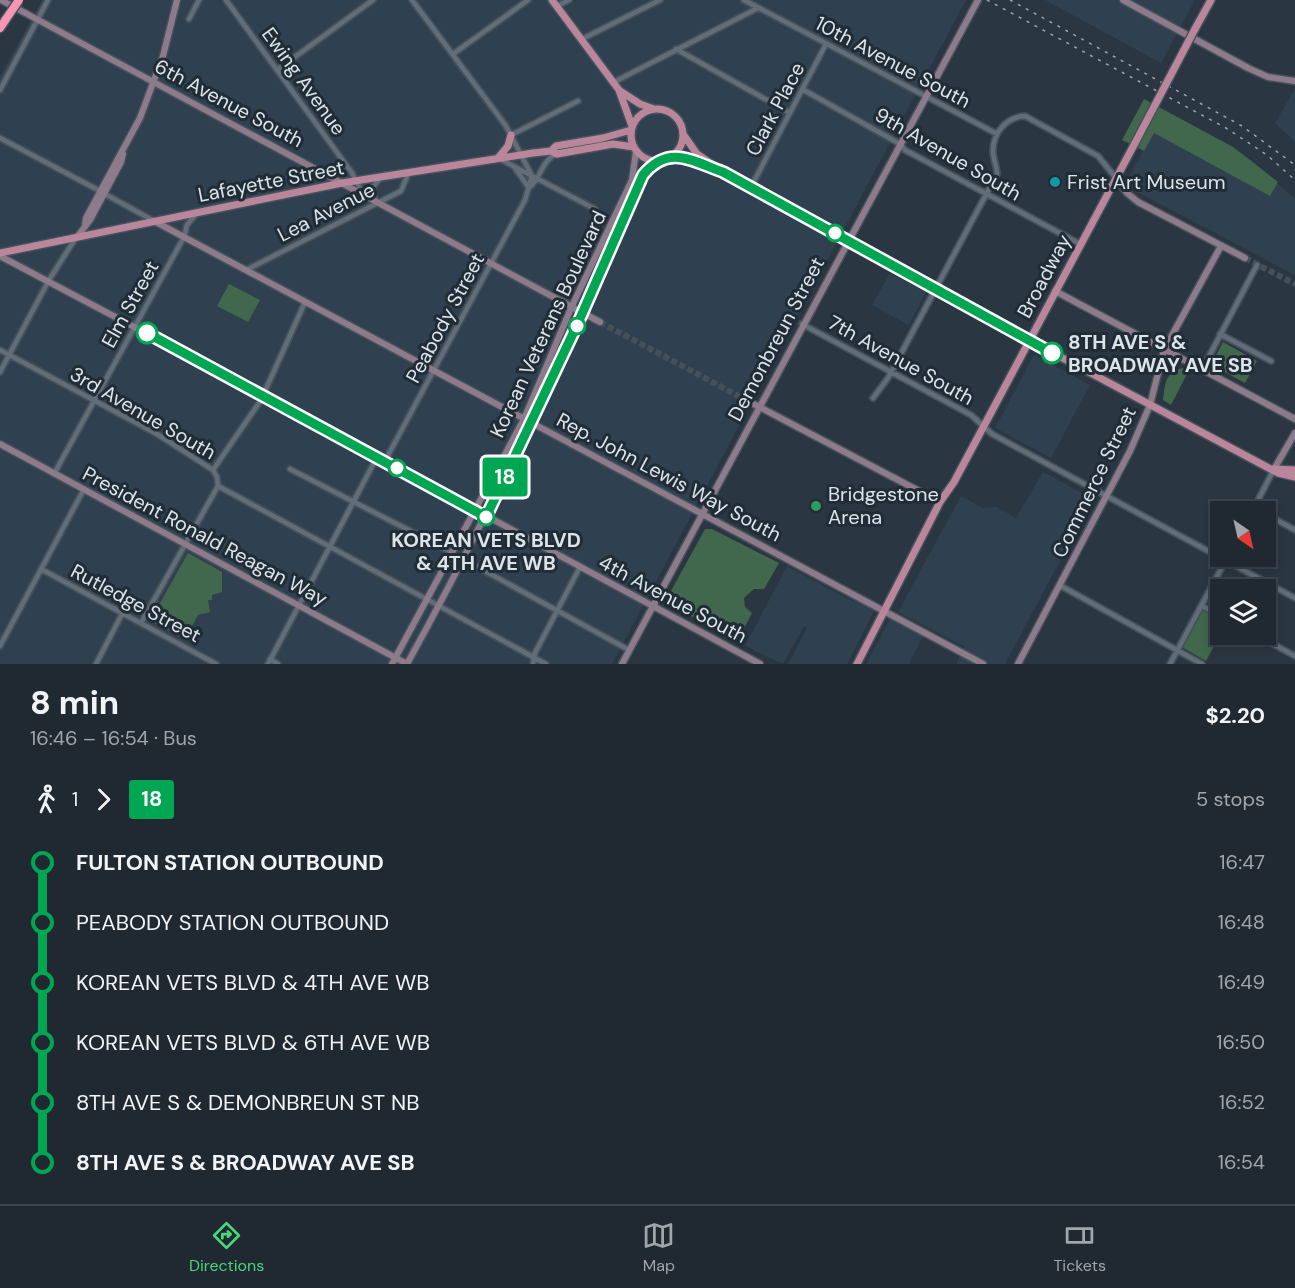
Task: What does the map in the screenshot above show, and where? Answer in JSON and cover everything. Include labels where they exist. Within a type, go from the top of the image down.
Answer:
[{"type":"highway","points":[[0,28],[19,0]]},
{"type":"main road","name":"Broadway","points":[[856,664],[940,502],[954,482],[1211,0]]},
{"type":"main road","points":[[555,3],[619,90],[632,128],[635,149],[646,158],[661,160],[670,157],[687,157],[723,172]]},
{"type":"main road","points":[[619,90],[640,104],[666,111],[676,117],[683,134],[697,154],[723,172],[1028,340],[1274,469],[1295,477]]},
{"type":"main road","points":[[632,128],[642,114],[654,109]]},
{"type":"main road","name":"Lafayette Street","points":[[554,152],[556,146],[603,138],[632,128]]},
{"type":"main road","points":[[670,157],[680,147],[683,134]]},
{"type":"main road","points":[[498,159],[508,146],[511,135]]},
{"type":"main road","name":"Lafayette Street","points":[[0,254],[357,180],[613,144],[635,149]]},
{"type":"main road","points":[[1274,469],[1295,470]]},
{"type":"street","name":"6th Avenue South","points":[[1,0],[600,322]]},
{"type":"street","points":[[0,90],[48,0]]},
{"type":"street","points":[[0,372],[49,280],[85,225],[86,218],[102,193],[139,121],[177,0]]},
{"type":"street","points":[[189,19],[199,0]]},
{"type":"street","points":[[277,70],[373,0]]},
{"type":"street","points":[[412,0],[511,135],[532,176]]},
{"type":"street","points":[[453,54],[528,0]]},
{"type":"street","points":[[555,3],[569,0]]},
{"type":"street","points":[[582,39],[660,0]]},
{"type":"street","name":"10th Avenue South","points":[[744,0],[997,134]]},
{"type":"street","name":"Demonbreun Street","points":[[622,664],[700,513],[978,0]]},
{"type":"street","points":[[1123,0],[1248,69],[1268,77],[1294,79]]},
{"type":"street","name":"Ewing Avenue","points":[[228,1],[357,180],[363,194]]},
{"type":"street","points":[[614,82],[758,8]]},
{"type":"street","name":"Clark Place","points":[[750,187],[826,44]]},
{"type":"street","points":[[676,49],[790,112]]},
{"type":"street","name":"9th Avenue South","points":[[802,89],[900,144],[905,150],[1080,244]]},
{"type":"street","points":[[511,135],[578,101]]},
{"type":"street","points":[[873,398],[892,371],[998,171],[993,152],[997,134],[1010,120],[1025,116],[1098,156],[1127,193],[1138,202],[1245,258]]},
{"type":"street","points":[[0,138],[154,221]]},
{"type":"street","name":"Korean Veterans Boulevard","points":[[393,661],[476,512],[524,419],[572,306],[632,180],[635,149]]},
{"type":"street","name":"Peabody Street","points":[[529,188],[539,178],[544,162],[554,152]]},
{"type":"street","points":[[498,159],[539,178],[595,209]]},
{"type":"street","name":"Korean Veterans Boulevard","points":[[407,664],[486,517],[583,312],[643,175],[661,160]]},
{"type":"street","points":[[515,167],[529,188]]},
{"type":"street","name":"Lea Avenue","points":[[246,270],[404,188],[409,172]]},
{"type":"street","points":[[377,201],[372,188],[382,176]]},
{"type":"street","name":"Peabody Street","points":[[385,461],[492,264],[529,188],[532,176]]},
{"type":"street","name":"Elm Street","points":[[54,474],[184,237],[187,225],[197,212]]},
{"type":"street","name":"Rep. John Lewis Way South","points":[[154,221],[983,664]]},
{"type":"street","name":"Commerce Street","points":[[1018,664],[1061,586],[1150,405],[1164,350],[1221,246]]},
{"type":"street","name":"4th Avenue South","points":[[0,254],[760,664]]},
{"type":"street","points":[[1205,364],[1257,265]]},
{"type":"street","points":[[1054,291],[1295,419]]},
{"type":"street","points":[[213,470],[263,395],[305,302]]},
{"type":"street","name":"7th Avenue South","points":[[802,324],[971,415],[992,434],[1210,550]]},
{"type":"street","points":[[1220,334],[1271,361]]},
{"type":"street","name":"3rd Avenue South","points":[[0,350],[157,434],[213,470],[218,477],[218,486],[546,664]]},
{"type":"street","points":[[746,400],[940,502]]},
{"type":"street","points":[[1258,501],[1295,434]]},
{"type":"street","name":"President Ronald Reagan Way","points":[[0,444],[298,605],[393,661],[407,664]]},
{"type":"street","points":[[278,664],[269,662],[376,457]]},
{"type":"street","points":[[290,469],[453,553]]},
{"type":"street","points":[[141,623],[218,486]]},
{"type":"street","points":[[0,646],[84,489]]},
{"type":"street","points":[[1276,520],[1295,530]]},
{"type":"street","points":[[463,559],[629,650]]},
{"type":"street","points":[[533,664],[556,610],[580,567]]},
{"type":"street","points":[[1170,664],[1223,567]]},
{"type":"street","name":"7th Avenue South","points":[[1241,567],[1295,598]]},
{"type":"street","name":"Rutledge Street","points":[[41,569],[216,664]]},
{"type":"street","points":[[1061,586],[1202,664]]},
{"type":"street","points":[[1202,606],[1210,610]]},
{"type":"street","points":[[96,664],[122,614]]},
{"type":"street","points":[[1275,645],[1295,656]]},
{"type":"shaded area","points":[[42,0],[966,0],[612,664],[0,664],[0,76]]},
{"type":"shaded area","points":[[1045,0],[1195,0],[1161,63]]},
{"type":"shaded area","points":[[1295,90],[1295,142],[1275,123]]},
{"type":"shaded area","points":[[1165,111],[1249,158],[1295,199],[1295,275],[1135,191],[1126,182]]},
{"type":"shaded area","points":[[890,273],[926,292],[909,325],[872,305]]},
{"type":"shaded area","points":[[1034,355],[1090,385],[1051,458],[995,428]]},
{"type":"shaded area","points":[[1043,472],[1093,499],[1005,664],[956,664],[965,647],[898,612],[961,496],[983,508],[997,507],[1016,518]]},
{"type":"shaded area","points":[[787,566],[846,598],[875,609],[847,664],[788,664],[807,628],[804,626],[783,664],[745,646]]},
{"type":"shaded area","points":[[890,619],[923,636],[909,664],[866,664]]},
{"type":"green space","points":[[1144,99],[1233,147],[1278,182],[1270,196],[1154,133],[1144,151],[1122,140]]},
{"type":"green space","points":[[229,284],[260,300],[248,322],[217,306]]},
{"type":"green space","points":[[1223,342],[1257,361],[1245,383],[1219,369],[1218,363],[1213,361]]},
{"type":"green space","points":[[1183,368],[1188,372],[1171,405],[1163,400],[1165,384],[1169,375]]},
{"type":"green space","points":[[705,529],[712,529],[779,563],[764,589],[754,589],[744,598],[745,607],[752,613],[738,640],[667,604],[666,600]]},
{"type":"green space","points":[[188,553],[222,572],[222,592],[212,595],[212,600],[208,600],[210,612],[198,615],[185,639],[150,621]]},
{"type":"green space","points":[[1202,606],[1210,610],[1210,645],[1215,645],[1206,661],[1180,646]]},
{"type":"tunnel","points":[[1245,258],[1295,284]]},
{"type":"tunnel","points":[[600,322],[746,400]]},
{"type":"railway","points":[[987,0],[1226,128],[1267,155],[1295,180]]},
{"type":"railway","points":[[1010,0],[1242,126],[1295,165]]},
{"type":"bus line","name":"18","points":[[147,333],[486,517],[578,323],[643,175],[661,160],[675,156],[687,157],[723,172],[1052,353]]},
{"type":"place","name":"Frist Art Museum","points":[[1055,182]]},
{"type":"place","name":"8TH AVE S & BROADWAY AVE SB","points":[[1052,353]]},
{"type":"place","name":"Bridgestone Arena","points":[[816,506]]},
{"type":"place","name":"KOREAN VETS BLVD & 4TH AVE WB","points":[[486,517]]}]
